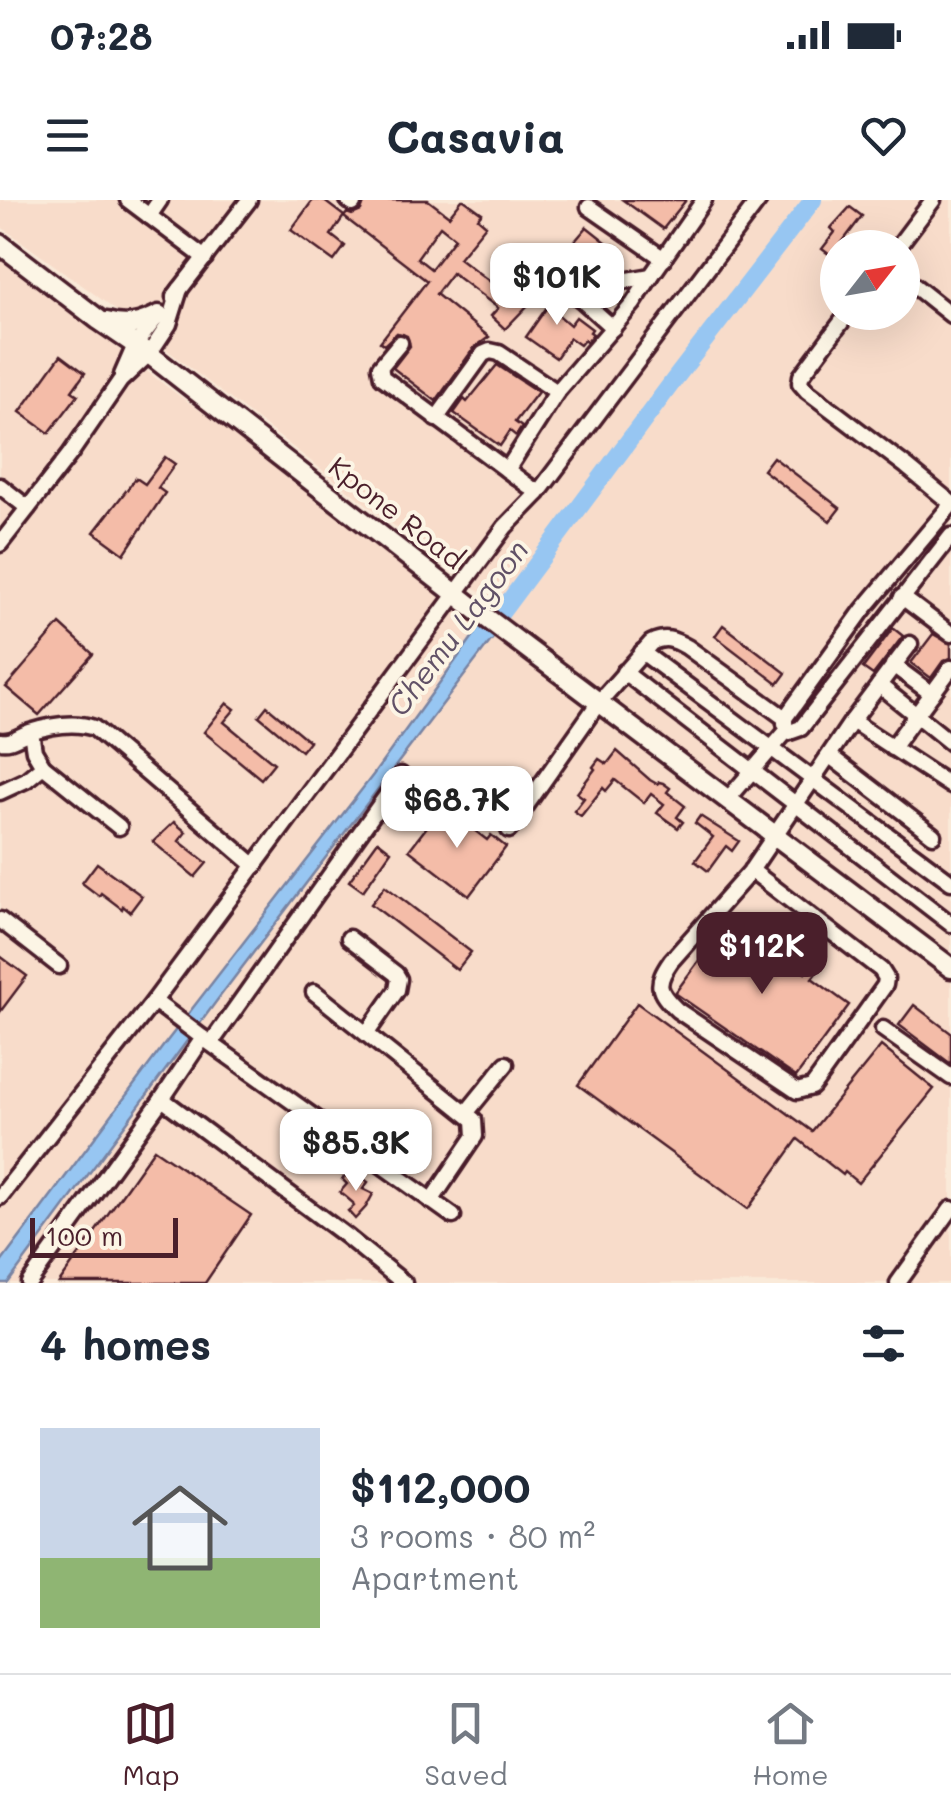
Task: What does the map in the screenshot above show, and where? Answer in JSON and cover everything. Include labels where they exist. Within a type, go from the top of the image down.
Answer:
[{"type":"main road","name":"Kpone Road","points":[[0,244],[951,968]]},
{"type":"main road","points":[[99,320],[126,326],[158,315]]},
{"type":"street","points":[[128,200],[205,258]]},
{"type":"street","points":[[149,216],[160,200]]},
{"type":"street","points":[[142,350],[158,315],[249,200]]},
{"type":"street","points":[[507,470],[556,392],[633,304],[704,200]]},
{"type":"street","points":[[0,1197],[154,1001],[506,527],[538,493],[760,200]]},
{"type":"street","points":[[911,230],[933,200]]},
{"type":"street","points":[[589,208],[664,258]]},
{"type":"street","points":[[553,274],[613,328]]},
{"type":"street","points":[[580,298],[617,282],[650,276]]},
{"type":"street","points":[[0,544],[70,454],[142,350],[169,324],[180,290]]},
{"type":"street","points":[[920,290],[951,314]]},
{"type":"street","points":[[784,734],[785,718],[863,610],[951,504],[800,383],[801,376],[835,330]]},
{"type":"street","points":[[400,343],[380,367],[382,378],[538,493]]},
{"type":"street","points":[[436,419],[483,354],[490,351],[499,352],[556,392]]},
{"type":"street","points":[[0,486],[28,508]]},
{"type":"street","points":[[728,799],[784,734],[800,728],[951,536]]},
{"type":"street","points":[[902,598],[951,634]]},
{"type":"street","points":[[863,610],[882,624]]},
{"type":"street","points":[[509,830],[599,702],[642,652],[661,638],[687,646],[785,718]]},
{"type":"street","points":[[752,870],[881,970],[886,978],[875,1002],[818,1080],[797,1091],[677,1010],[662,995],[662,974],[752,870],[852,721],[910,644]]},
{"type":"street","points":[[642,652],[951,882]]},
{"type":"street","points":[[893,666],[932,694]]},
{"type":"street","points":[[892,748],[951,668]]},
{"type":"street","points":[[624,672],[951,924]]},
{"type":"street","points":[[879,686],[951,743]]},
{"type":"street","points":[[852,721],[951,786]]},
{"type":"street","points":[[0,740],[8,742],[30,732],[74,724],[94,728],[255,866]]},
{"type":"street","points":[[30,732],[34,752],[44,766],[119,828]]},
{"type":"street","points":[[830,756],[933,835]]},
{"type":"street","points":[[0,792],[44,766]]},
{"type":"street","points":[[29,1283],[162,1100],[202,1037],[401,775]]},
{"type":"street","points":[[0,920],[59,966]]},
{"type":"street","points":[[349,938],[400,979],[397,990],[367,1034]]},
{"type":"street","points":[[314,992],[474,1120],[475,1136],[431,1201]]},
{"type":"street","points":[[154,1001],[453,1216]]},
{"type":"street","points":[[883,1028],[951,1077]]},
{"type":"street","points":[[467,1112],[506,1064]]},
{"type":"street","points":[[162,1100],[404,1283]]},
{"type":"street","points":[[898,1283],[951,1209]]},
{"type":"shaded area","points":[[0,200],[951,200],[951,1283],[8,1283],[510,615],[97,296],[0,226]]},
{"type":"shaded area","points":[[0,257],[166,386],[349,518],[481,624],[373,775],[0,1264]]},
{"type":"water","points":[[482,624],[496,634],[8,1283],[0,1283],[0,1264],[373,775]]},
{"type":"building","points":[[313,200],[323,200],[344,216],[331,235],[345,246],[334,261],[291,230]]},
{"type":"building","points":[[365,200],[428,200],[449,216],[464,200],[482,213],[478,218],[486,225],[459,258],[509,296],[514,290],[529,304],[505,329],[491,316],[498,308],[452,273],[436,294],[489,337],[474,348],[436,401],[393,368],[410,346],[407,336],[397,333],[384,345],[380,342],[427,281],[344,217],[361,211]],"holes":[[[440,226],[455,238],[431,269],[417,258]]]},
{"type":"building","points":[[623,200],[686,200],[663,229]]},
{"type":"building","points":[[850,207],[862,216],[852,230],[831,228]]},
{"type":"building","points":[[587,227],[616,250],[605,263],[575,241]]},
{"type":"building","points":[[552,288],[567,301],[556,313],[570,325],[576,317],[593,334],[580,345],[570,338],[556,358],[526,337],[552,300],[546,295]]},
{"type":"building","points":[[61,355],[85,373],[72,391],[78,395],[49,433],[20,412]]},
{"type":"building","points":[[497,365],[538,392],[515,422],[522,427],[516,436],[510,431],[500,446],[454,413]]},
{"type":"building","points":[[165,457],[175,464],[158,488],[165,493],[124,554],[94,532],[136,478],[145,484]]},
{"type":"building","points":[[773,457],[840,508],[830,521],[763,470]]},
{"type":"building","points":[[60,624],[93,654],[39,715],[6,687]]},
{"type":"building","points":[[723,625],[786,673],[778,684],[715,636]]},
{"type":"building","points":[[893,628],[903,636],[873,675],[863,668]]},
{"type":"building","points":[[933,634],[951,644],[951,658],[943,661],[931,678],[911,663]]},
{"type":"building","points":[[227,703],[235,709],[224,722],[274,763],[261,779],[204,732]]},
{"type":"building","points":[[267,706],[309,741],[301,751],[259,716]]},
{"type":"building","points":[[617,751],[650,780],[670,788],[667,792],[685,806],[677,817],[683,822],[678,828],[657,813],[664,804],[651,794],[644,803],[615,780],[606,791],[603,788],[581,816],[574,811],[584,798],[577,793],[593,767],[599,759],[607,764]]},
{"type":"building","points":[[443,806],[487,840],[491,835],[506,847],[469,896],[409,850]]},
{"type":"building","points":[[700,816],[739,841],[732,851],[726,846],[708,871],[695,861],[713,837],[695,823]]},
{"type":"building","points":[[174,822],[186,832],[179,841],[207,863],[195,877],[153,842]]},
{"type":"building","points":[[378,841],[391,851],[363,891],[349,881]]},
{"type":"building","points":[[97,863],[142,896],[130,912],[82,883]]},
{"type":"building","points":[[385,886],[471,952],[457,970],[371,904]]},
{"type":"building","points":[[731,917],[776,950],[780,945],[787,950],[783,956],[805,973],[809,967],[817,972],[812,978],[849,1005],[796,1077],[675,993]]},
{"type":"building","points":[[0,956],[27,976],[0,1012]]},
{"type":"building","points":[[637,1003],[812,1131],[881,1046],[934,1089],[858,1183],[798,1139],[748,1209],[578,1085]]},
{"type":"building","points":[[914,1005],[951,1033],[951,1064],[899,1025]]},
{"type":"building","points":[[154,1149],[251,1215],[205,1283],[59,1283]]},
{"type":"building","points":[[349,1173],[368,1182],[363,1189],[373,1194],[355,1219],[348,1211],[353,1203],[340,1192],[347,1184],[342,1179]]},
{"type":"waterway","name":"Chemu Lagoon","points":[[485,634],[813,200]]}]
